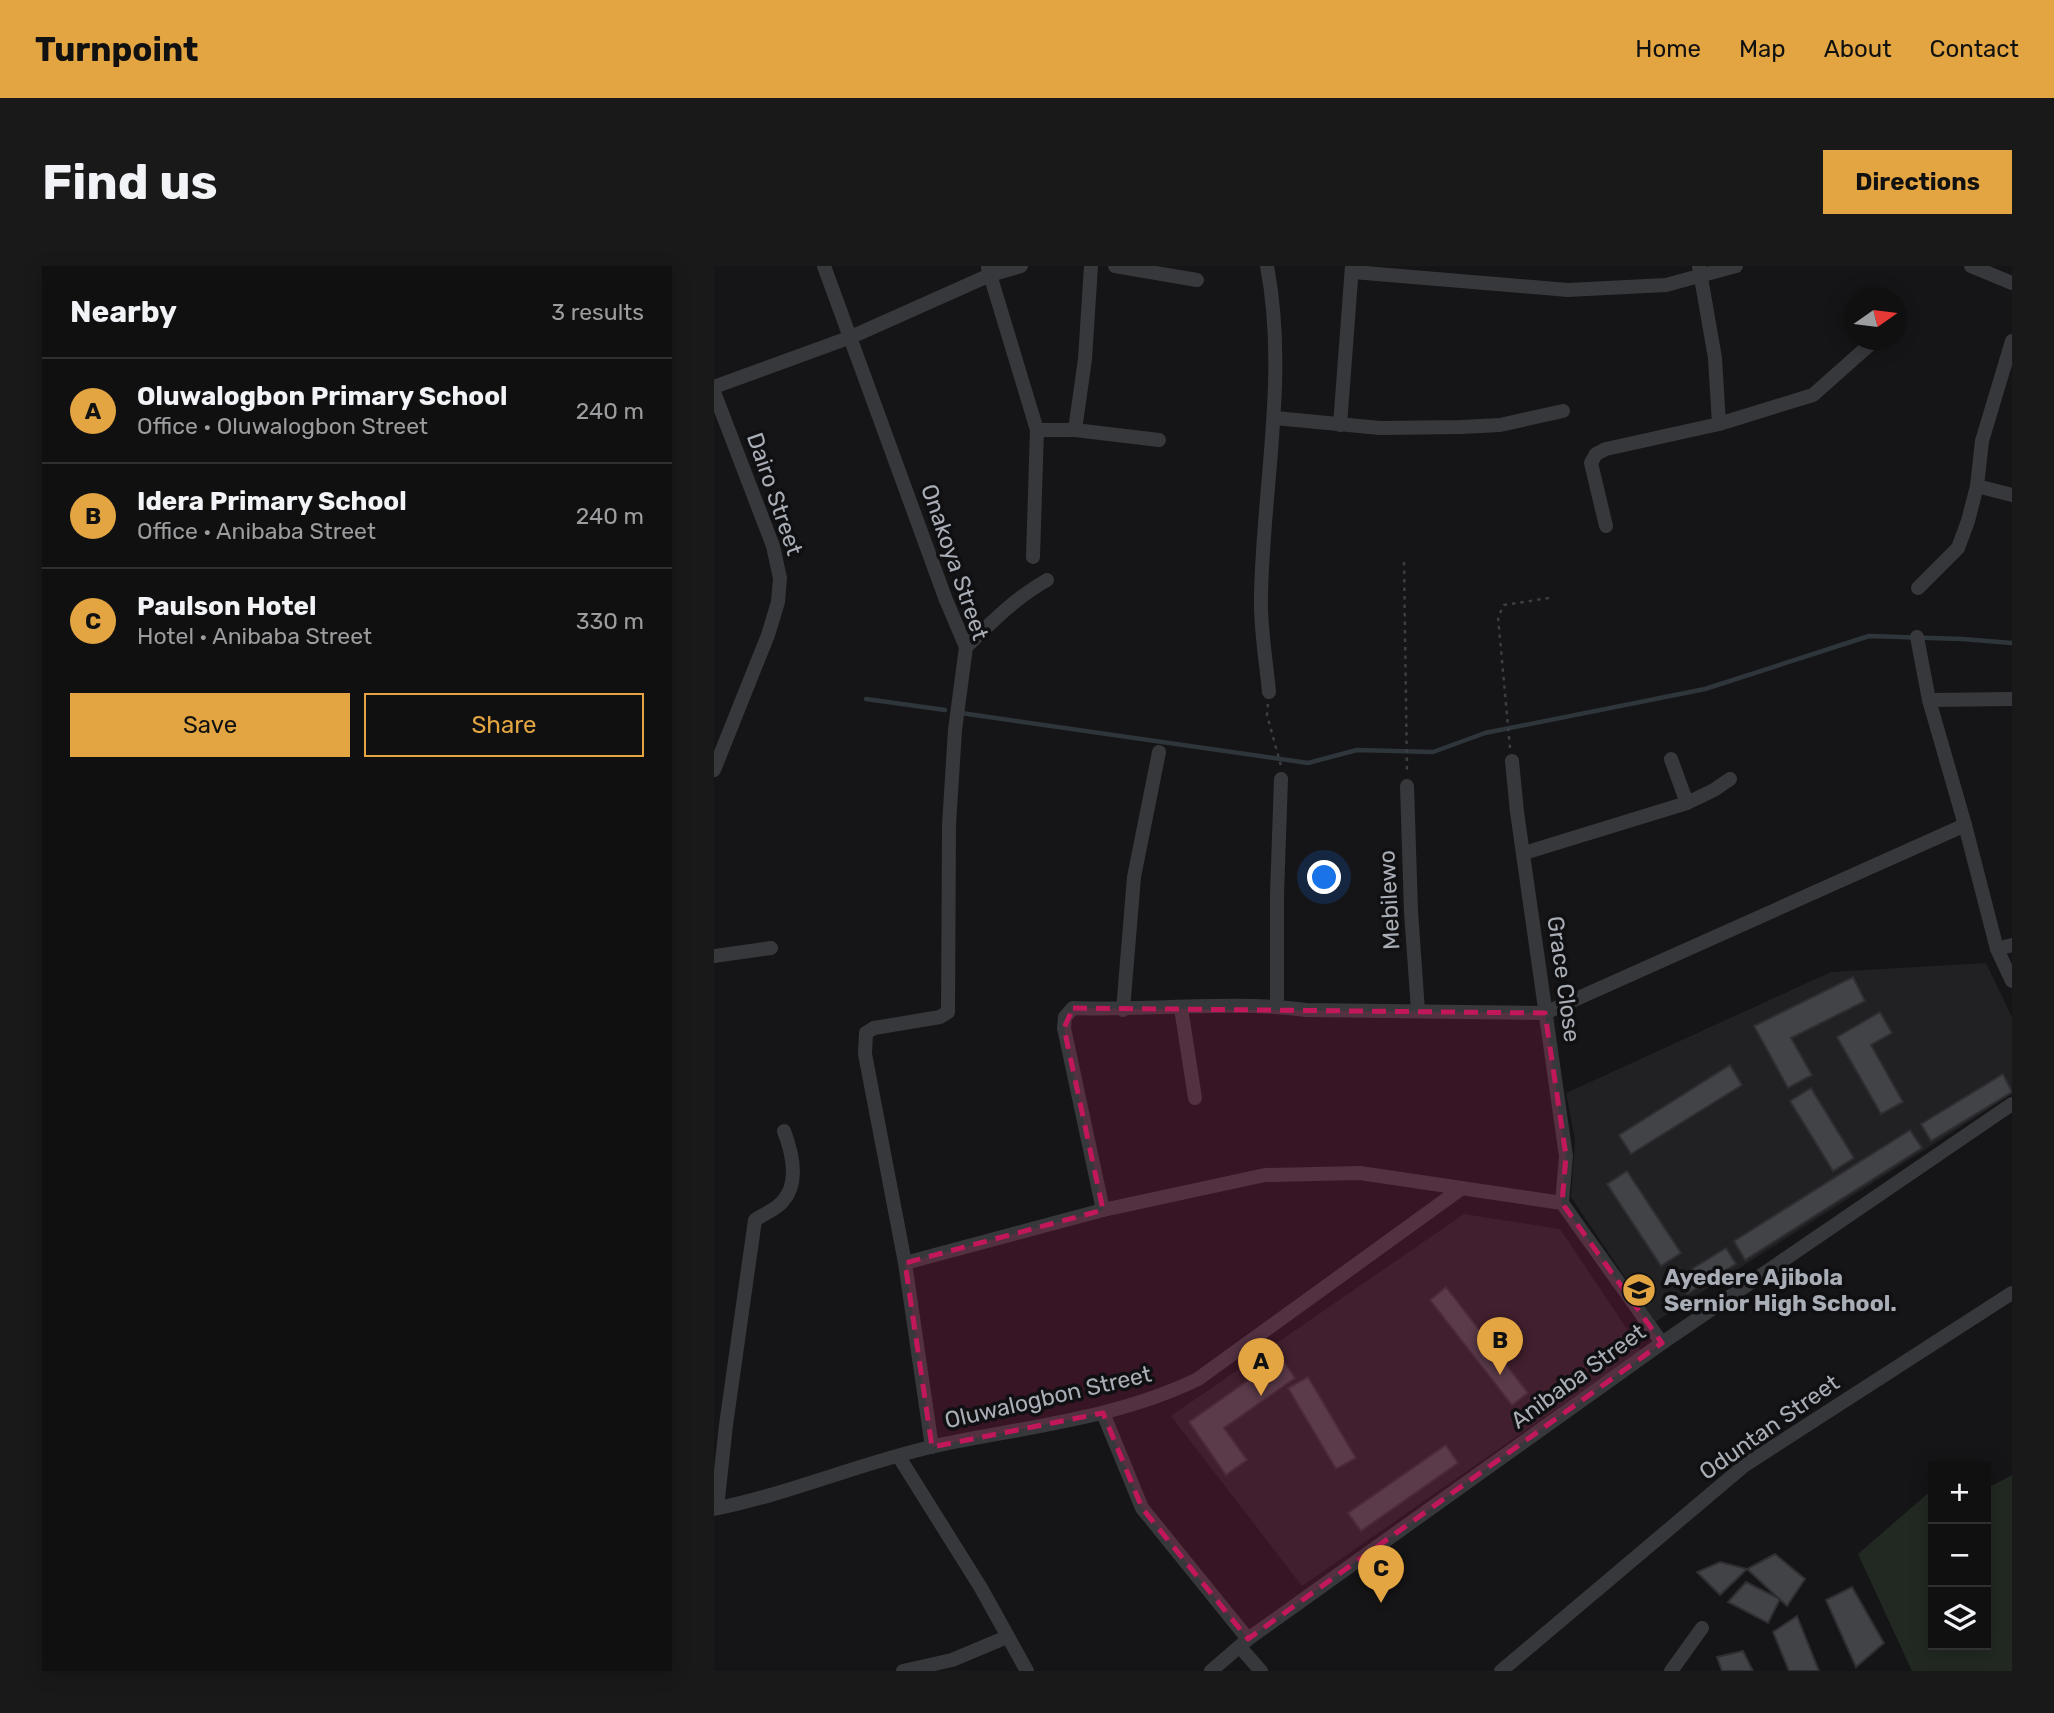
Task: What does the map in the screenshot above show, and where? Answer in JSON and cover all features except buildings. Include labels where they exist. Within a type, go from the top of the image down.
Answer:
[{"type":"street","name":"Onakoya Street","points":[[824,266],[946,600],[966,647],[955,730],[949,825],[948,1012],[940,1017],[874,1028],[866,1033],[865,1054],[905,1263]]},
{"type":"street","points":[[714,389],[850,337],[989,270],[1021,266]]},
{"type":"street","points":[[1076,430],[1085,359],[1091,266]]},
{"type":"street","points":[[1115,266],[1197,280]]},
{"type":"street","points":[[1267,266],[1274,305],[1275,418],[1261,598],[1269,692]]},
{"type":"street","points":[[1340,425],[1353,269],[1568,290],[1666,285],[1700,271],[1736,266]]},
{"type":"street","points":[[1971,266],[2012,283]]},
{"type":"street","points":[[989,270],[1037,430],[1033,557]]},
{"type":"street","points":[[1700,271],[1715,358],[1719,424]]},
{"type":"street","points":[[1917,588],[1958,548],[1977,486],[1982,441],[2012,341]]},
{"type":"street","points":[[1606,526],[1591,463],[1596,454],[1606,449],[1719,424],[1813,395],[1864,350]]},
{"type":"street","name":"Dairo Street","points":[[714,389],[773,546],[780,578],[778,602],[768,635],[718,749],[714,770]]},
{"type":"street","points":[[1275,418],[1340,425],[1461,428],[1500,425],[1563,411]]},
{"type":"street","points":[[1037,430],[1076,430],[1159,440]]},
{"type":"street","points":[[1977,486],[2012,495]]},
{"type":"street","points":[[966,647],[1003,611],[1046,580]]},
{"type":"street","points":[[1917,637],[1929,700],[1997,950],[2012,981]]},
{"type":"street","points":[[1929,700],[2012,699]]},
{"type":"street","points":[[1123,1010],[1134,877],[1159,752]]},
{"type":"street","points":[[1671,758],[1687,803]]},
{"type":"street","name":"Grace Close","points":[[1512,761],[1566,1156],[1562,1203]]},
{"type":"street","points":[[1277,1006],[1281,779]]},
{"type":"street","points":[[1524,853],[1687,803],[1730,779]]},
{"type":"street","name":"Mebilewo","points":[[1407,786],[1411,911],[1418,1011]]},
{"type":"street","points":[[1103,1210],[1064,1028],[1065,1017],[1073,1008],[1123,1010],[1277,1006],[1306,1010],[1545,1013],[1965,825]]},
{"type":"street","points":[[1997,950],[2012,946]]},
{"type":"street","points":[[714,956],[771,948]]},
{"type":"street","points":[[1181,1008],[1195,1098]]},
{"type":"street","name":"Anibaba Street","points":[[1211,1671],[1244,1643],[1662,1343],[2012,1104]]},
{"type":"street","points":[[715,1508],[755,1220],[784,1201],[793,1182],[792,1152],[784,1131]]},
{"type":"street","points":[[932,1447],[905,1263],[1103,1210],[1265,1175],[1360,1173],[1562,1203],[1662,1343]]},
{"type":"street","name":"Oluwalogbon Street","points":[[715,1508],[762,1497],[932,1447],[1103,1413],[1149,1400],[1198,1379],[1462,1188]]},
{"type":"street","name":"Oduntan Street","points":[[1501,1671],[1745,1465],[2012,1293]]},
{"type":"street","points":[[1103,1413],[1143,1508],[1244,1643],[1261,1671]]},
{"type":"street","points":[[899,1457],[981,1588],[1027,1671]]},
{"type":"street","points":[[1671,1671],[1702,1628]]},
{"type":"street","points":[[903,1671],[952,1660],[1007,1637]]},
{"type":"path","points":[[1404,562],[1406,758]]},
{"type":"path","points":[[1507,732],[1498,617],[1504,605],[1549,598]]},
{"type":"path","points":[[1269,692],[1267,715],[1281,763]]},
{"type":"highlighted area","points":[[1073,1008],[1545,1013],[1566,1156],[1562,1203],[1662,1343],[1248,1639],[1142,1508],[1103,1413],[932,1447],[905,1263],[1103,1210],[1064,1028]]},
{"type":"shaded area","points":[[1986,963],[2012,1017],[2012,1094],[1655,1322],[1571,1197],[1575,1140],[1566,1093],[1831,972]]},
{"type":"shaded area","points":[[1464,1214],[1560,1229],[1641,1350],[1302,1586],[1171,1416]]},
{"type":"shaded area","points":[[2012,1475],[2012,1671],[1912,1671],[1858,1554],[1928,1493],[1928,1650],[1991,1650],[1991,1486]]},
{"type":"waterway","points":[[961,713],[1308,763],[1357,750],[1433,752],[1485,733],[1705,689],[1869,636],[2012,643]]},
{"type":"waterway","points":[[866,699],[945,710]]},
{"type":"place","name":"Ayedere Ajibola Sernior High School.","points":[[1639,1290]]},
{"type":"place","name":"Idera Primary School","points":[[1500,1375]]},
{"type":"place","name":"Oluwalogbon Primary School","points":[[1261,1396]]},
{"type":"place","name":"Paulson Hotel","points":[[1381,1603]]}]
